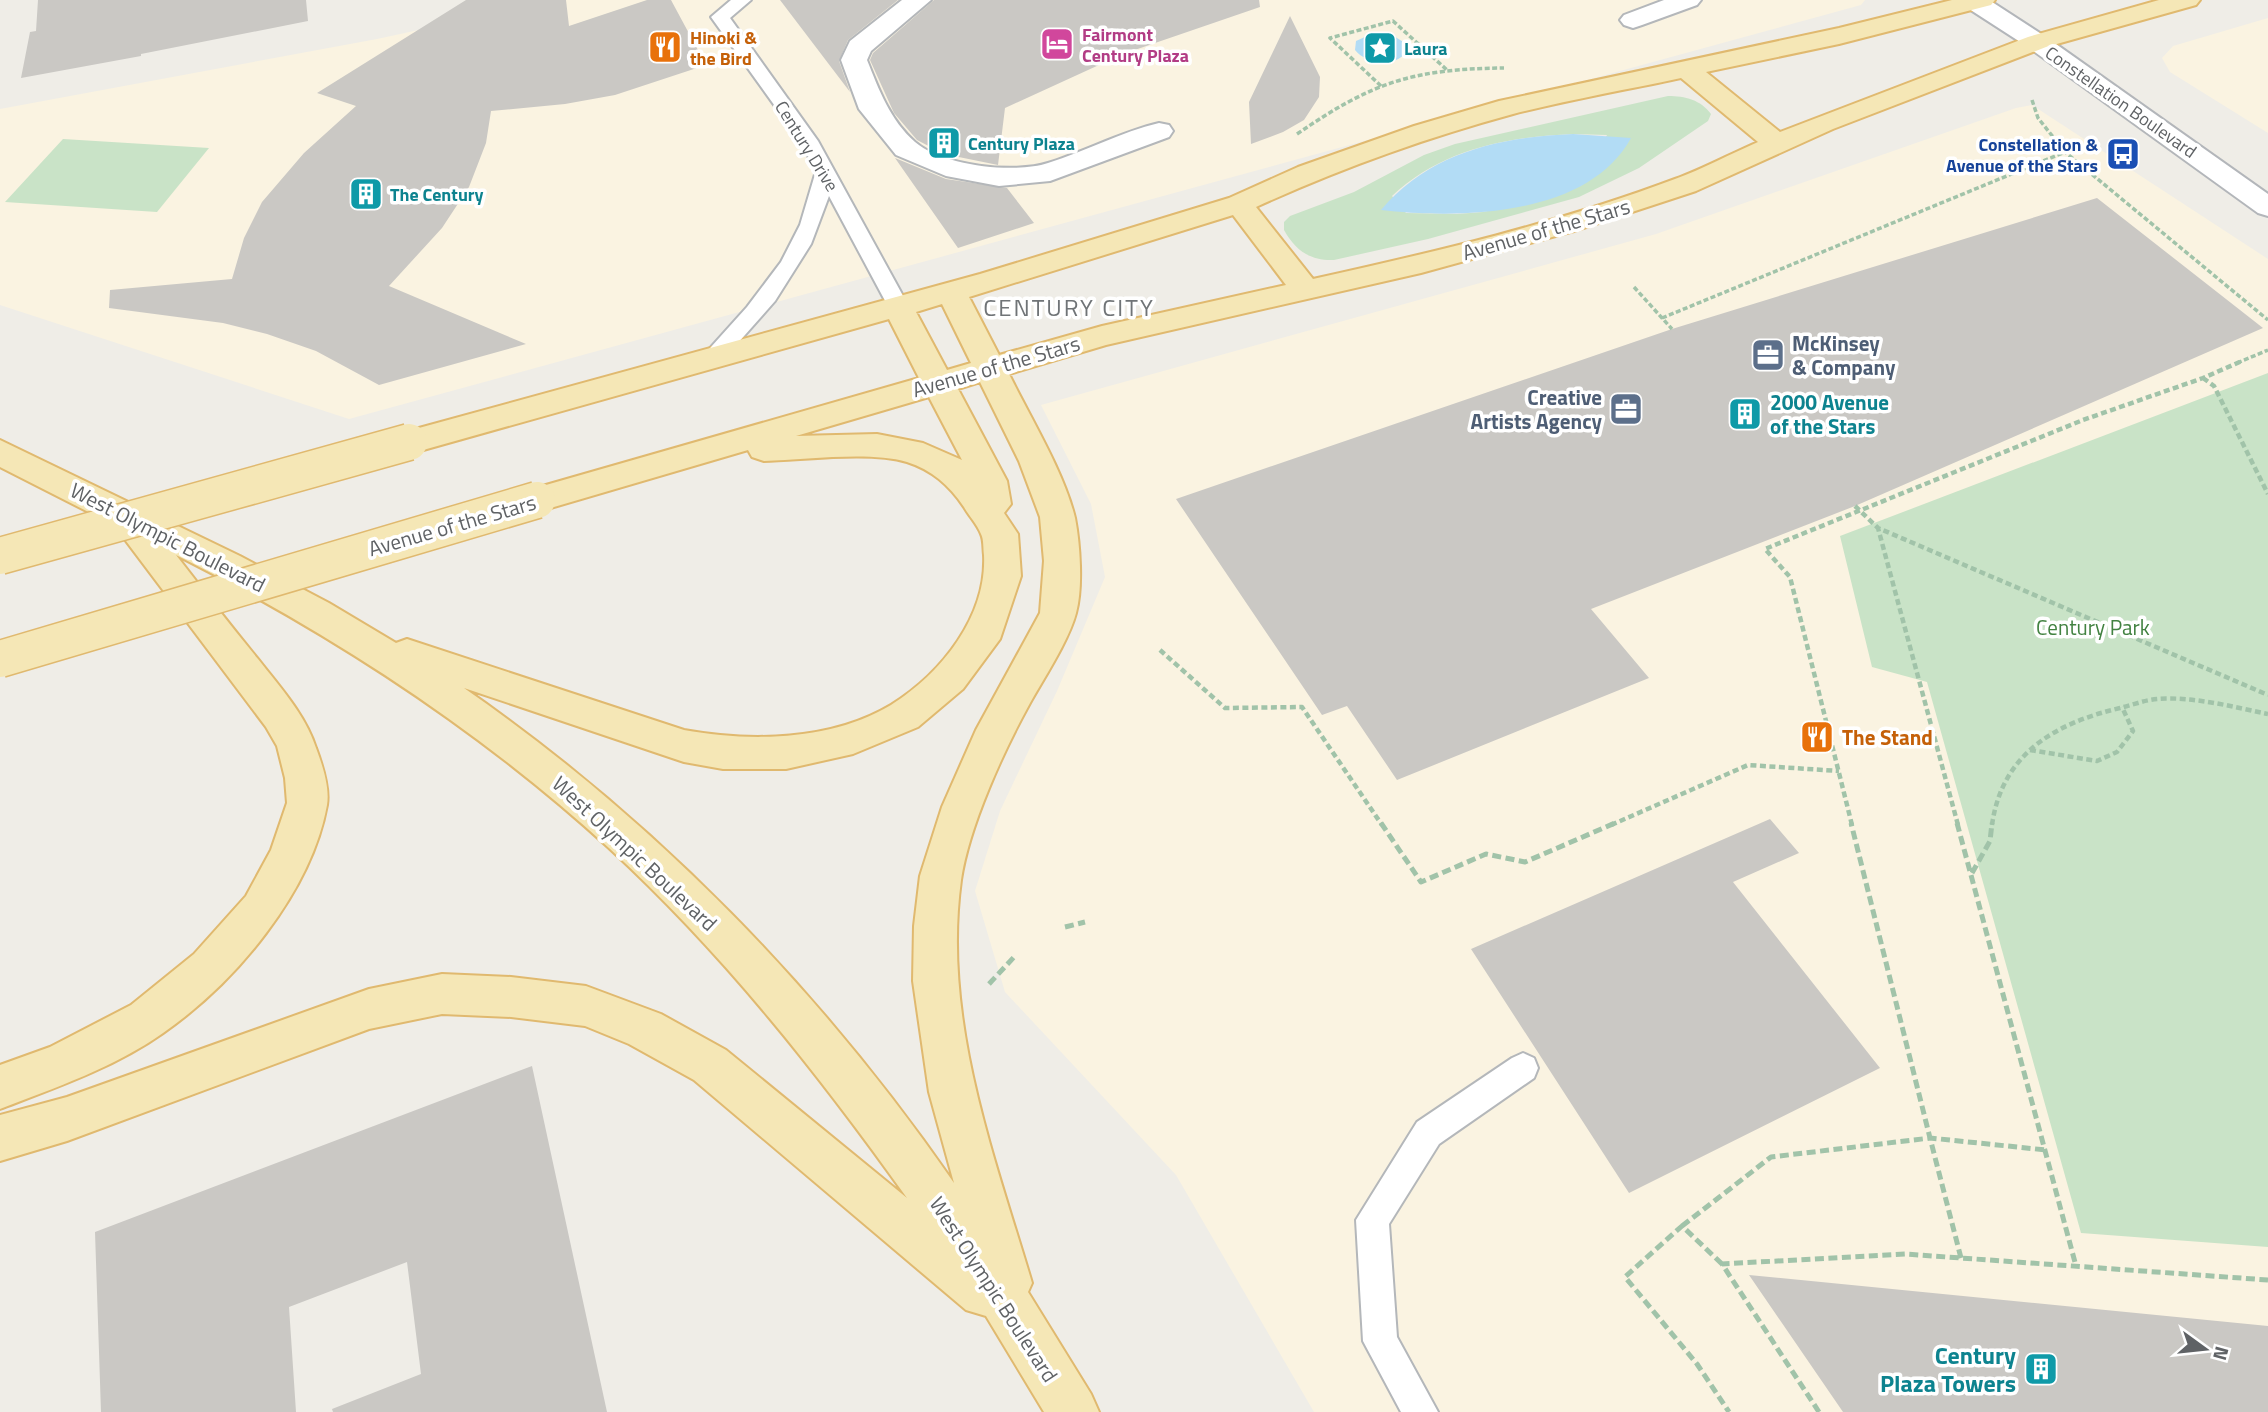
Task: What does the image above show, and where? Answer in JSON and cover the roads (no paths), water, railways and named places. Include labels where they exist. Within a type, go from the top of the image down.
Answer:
[{"type":"main road","name":"Avenue of the Stars","points":[[0,659],[699,452],[1146,324],[1459,255],[1575,222],[1686,185],[1824,123],[2038,43],[2187,0]]},
{"type":"main road","points":[[0,556],[951,291],[1239,204],[1308,173],[1424,132],[1509,107],[1839,37],[1976,1]]},
{"type":"main road","points":[[1686,69],[1777,144]]},
{"type":"main road","points":[[1239,204],[1305,289]]},
{"type":"main road","points":[[951,291],[1036,461],[1057,517],[1062,561],[1058,613],[995,730],[962,807],[941,876],[935,926],[935,981],[952,1092],[1017,1319]]},
{"type":"main road","points":[[359,638],[684,746],[723,753],[786,753],[853,738],[904,716],[950,678],[987,629],[1003,576],[1000,534],[990,481],[897,305]]},
{"type":"main road","points":[[699,452],[850,445],[911,451],[947,465],[972,493],[1000,534]]},
{"type":"main road","name":"West Olympic Boulevard","points":[[0,452],[274,591],[359,638],[458,704],[549,773],[610,824],[708,918],[817,1042],[908,1161],[1017,1319],[1073,1412]]},
{"type":"main road","points":[[0,1087],[62,1064],[147,1019],[209,968],[261,909],[290,855],[307,803],[305,778],[296,745],[280,716],[125,516]]},
{"type":"main road","points":[[0,1138],[67,1119],[369,1009],[442,994],[511,997],[586,1006],[645,1029],[710,1065],[1017,1319]]},
{"type":"street","points":[[918,0],[859,47],[854,60],[873,109],[906,149],[946,168],[999,177],[1050,172],[1158,131]]},
{"type":"street","points":[[1633,20],[1688,0]]},
{"type":"street","name":"Constellation Boulevard","points":[[1976,1],[2268,207]]},
{"type":"lane","name":"Century Drive","points":[[742,0],[720,17],[809,141],[897,305]]},
{"type":"lane","points":[[713,357],[746,324],[786,269],[809,226],[825,172]]},
{"type":"lane","points":[[1420,1412],[1380,1341],[1372,1220],[1428,1133],[1522,1068]]},
{"type":"water","points":[[1374,33],[1392,35],[1405,43],[1406,52],[1388,62],[1373,61],[1360,55],[1355,50],[1356,41]]},
{"type":"water","points":[[1573,134],[1631,138],[1611,164],[1585,184],[1554,198],[1483,212],[1447,214],[1381,210],[1400,190],[1421,174],[1468,151],[1519,139]]},
{"type":"place","name":"Fairmont Century Plaza","points":[[1057,44]]},
{"type":"place","name":"Hinoki & the Bird","points":[[665,47]]},
{"type":"place","name":"Laura","points":[[1380,48]]},
{"type":"place","name":"Century Plaza","points":[[944,143]]},
{"type":"place","name":"Constellation & Avenue of the Stars","points":[[2123,154]]},
{"type":"place","name":"The Century","points":[[366,194]]},
{"type":"place","name":"McKinsey & Company","points":[[1768,355]]},
{"type":"place","name":"Creative Artists Agency","points":[[1626,409]]},
{"type":"place","name":"2000 Avenue of the Stars","points":[[1745,414]]},
{"type":"place","name":"The Stand","points":[[1817,737]]},
{"type":"place","name":"Century Plaza Towers","points":[[2041,1369]]},
{"type":"district","name":"CENTURY CITY","points":[[1069,307]]},
{"type":"park label","name":"Century Park","points":[[2093,627]]}]
